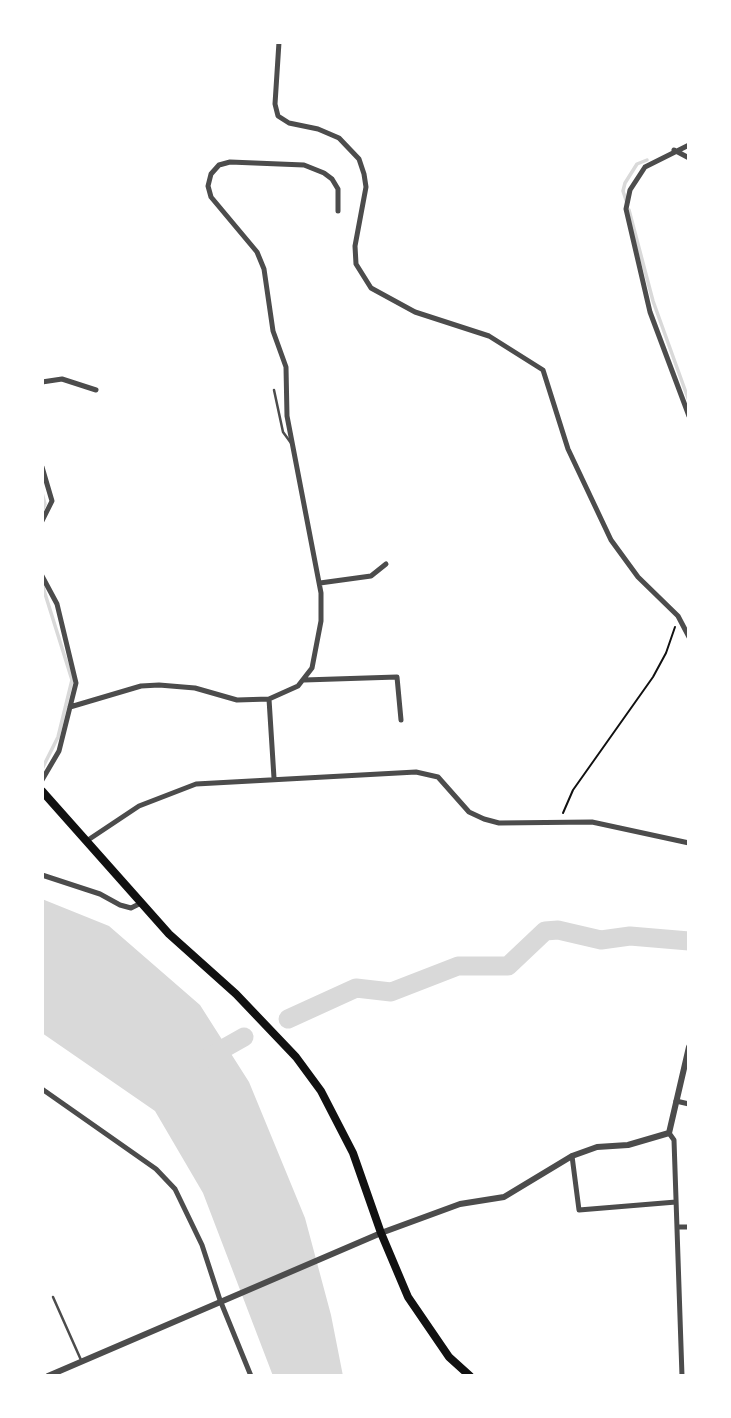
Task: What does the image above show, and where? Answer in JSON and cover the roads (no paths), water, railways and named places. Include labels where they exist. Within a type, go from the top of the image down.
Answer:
[{"type":"main road","points":[[42,791],[169,934],[236,994],[296,1057],[320,1091],[354,1153],[381,1233],[408,1297],[427,1329],[449,1357],[470,1376]]},
{"type":"street","points":[[279,42],[275,104],[278,116],[289,123],[318,129],[339,138],[359,159],[366,187],[355,246],[356,264],[371,288],[415,312],[489,335],[543,370],[568,449],[611,540],[638,577],[678,616],[689,637]]},
{"type":"street","points":[[689,145],[674,150],[645,167],[630,190],[626,209],[650,312],[689,416]]},
{"type":"street","points":[[674,150],[689,158]]},
{"type":"street","points":[[304,680],[312,668],[318,644],[320,583],[287,416],[286,367],[273,331],[264,269],[257,251],[211,197],[208,186],[211,174],[219,165],[230,162],[304,165],[332,179],[338,189],[338,211]]},
{"type":"street","points":[[42,382],[62,379],[96,390]]},
{"type":"street","points":[[42,467],[52,501],[42,521]]},
{"type":"street","points":[[320,583],[370,576],[386,564]]},
{"type":"street","points":[[42,576],[57,604],[76,675],[71,707],[59,751],[42,780]]},
{"type":"street","points":[[71,707],[141,686],[195,688],[237,700],[269,699],[304,680],[397,677],[401,720]]},
{"type":"street","points":[[269,699],[274,778]]},
{"type":"street","points":[[88,840],[139,806],[196,784],[274,778],[428,773],[438,777],[469,812],[484,820],[499,823],[592,822],[689,843]]},
{"type":"street","points":[[42,875],[120,905],[131,908],[141,903]]},
{"type":"street","points":[[682,1376],[674,1140],[669,1133],[689,1047]]},
{"type":"street","points":[[42,1089],[156,1169],[174,1189],[202,1245],[220,1300],[251,1376]]},
{"type":"street","points":[[676,1101],[689,1104]]},
{"type":"street","points":[[48,1376],[381,1233],[460,1204],[504,1197],[572,1156],[597,1147],[628,1145],[669,1133]]},
{"type":"street","points":[[572,1156],[579,1210],[676,1202]]},
{"type":"street","points":[[678,1227],[689,1227]]},
{"type":"lane","points":[[274,390],[284,432],[295,448]]},
{"type":"lane","points":[[53,1297],[81,1360]]},
{"type":"waterway","points":[[627,203],[623,191],[625,183],[637,164],[647,160]]},
{"type":"waterway","points":[[629,210],[653,301],[689,401]]},
{"type":"waterway","points":[[42,493],[45,504],[42,511]]},
{"type":"waterway","points":[[42,584],[72,680],[58,737],[42,769]]},
{"type":"waterway","points":[[288,1019],[356,988],[391,992],[458,966],[508,966],[545,931],[558,930],[601,940],[630,936],[689,941]]},
{"type":"waterway","points":[[205,1059],[244,1037]]}]
